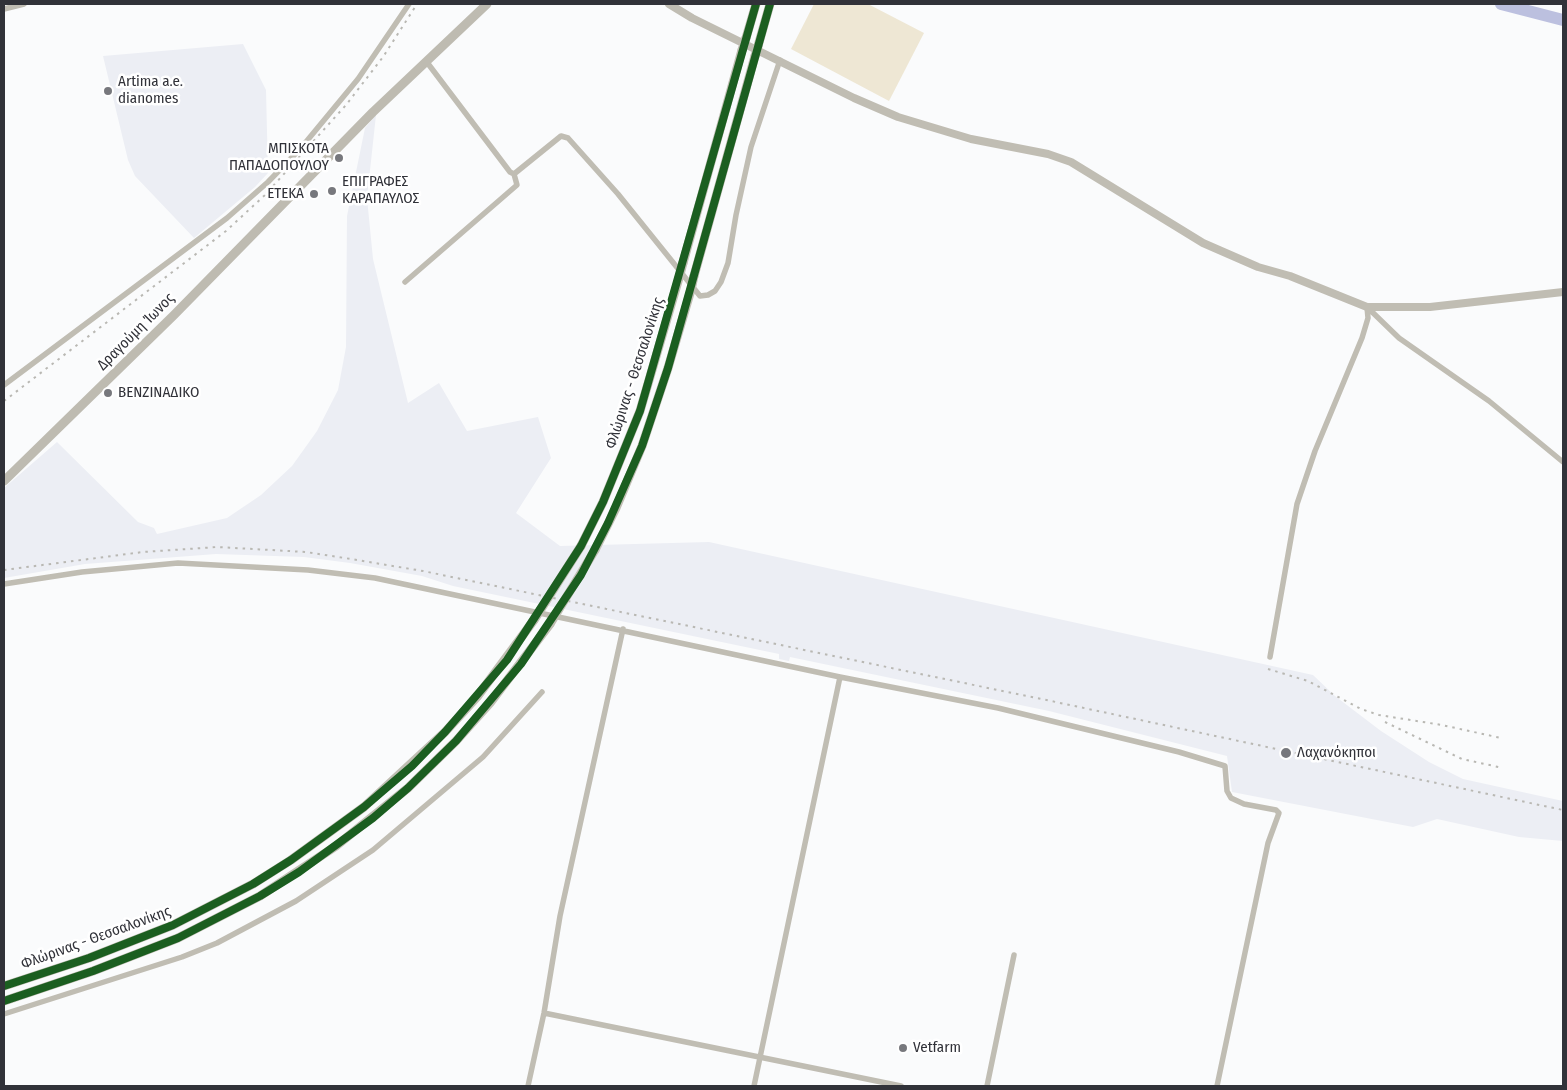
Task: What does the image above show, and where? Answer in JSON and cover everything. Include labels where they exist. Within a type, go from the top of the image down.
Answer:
[{"type":"main road","points":[[426,61],[487,4]]},
{"type":"main road","name":"Φλώρινας - Θεσσαλονίκης","points":[[4,986],[132,942],[214,905],[253,884],[306,850],[364,807],[412,766],[477,697],[534,620],[581,546],[611,484],[640,411],[756,4]]},
{"type":"main road","name":"Φλώρινας - Θεσσαλονίκης","points":[[4,1001],[136,955],[219,918],[260,896],[321,856],[408,788],[490,703],[550,624],[595,550],[616,508],[642,446],[691,290],[770,4]]},
{"type":"main road","name":"Δραγούμη Ίωνος","points":[[4,481],[174,315],[426,61]]},
{"type":"street","points":[[4,9],[24,4]]},
{"type":"street","points":[[4,385],[227,218],[261,189],[331,113],[358,79],[409,4]]},
{"type":"street","points":[[669,4],[692,18],[854,98],[926,126],[971,140],[1048,154],[1071,162],[1203,243],[1258,268],[1290,276],[1367,306],[1430,306],[1563,292]]},
{"type":"street","points":[[514,174],[561,136],[568,138],[618,194],[700,296],[708,295],[715,291],[728,263],[751,147],[780,60]]},
{"type":"street","points":[[405,282],[514,188],[517,181],[514,174],[510,172],[426,61]]},
{"type":"street","points":[[1367,306],[1399,338],[1489,401],[1563,462]]},
{"type":"street","points":[[1270,657],[1297,504],[1315,450],[1362,338],[1368,318],[1367,306]]},
{"type":"street","points":[[4,584],[82,572],[178,563],[308,570],[393,581],[623,629],[840,678],[998,708],[1225,766],[1227,791],[1231,798],[1279,812],[1268,843],[1217,1086]]},
{"type":"street","points":[[528,1086],[544,1013],[560,916],[623,629]]},
{"type":"street","points":[[754,1086],[840,678]]},
{"type":"street","points":[[4,1014],[182,957],[217,943],[296,901],[373,850],[483,758],[542,692]]},
{"type":"street","points":[[987,1086],[1014,954]]},
{"type":"street","points":[[544,1013],[901,1086]]},
{"type":"shaded area","points":[[814,4],[868,4],[924,33],[889,101],[791,49]]},
{"type":"shaded area","points":[[243,44],[266,90],[268,173],[255,187],[194,238],[135,176],[128,160],[103,56]]},
{"type":"shaded area","points":[[376,115],[367,198],[373,259],[408,403],[439,383],[467,431],[538,417],[551,458],[516,513],[560,546],[709,542],[1313,675],[1335,696],[1381,731],[1429,762],[1463,779],[1563,801],[1563,841],[1519,837],[1437,819],[1413,827],[1232,792],[1227,756],[1049,711],[790,657],[789,661],[779,659],[779,654],[453,586],[422,576],[350,563],[304,557],[216,554],[85,564],[4,578],[4,488],[57,442],[138,522],[154,528],[157,534],[227,518],[261,495],[292,466],[317,431],[338,390],[346,347],[347,216],[365,128]]},
{"type":"waterway","points":[[1501,4],[1563,20]]},
{"type":"railway","points":[[4,401],[226,231],[265,195],[346,105],[383,57],[417,4]]},
{"type":"railway","points":[[4,570],[143,552],[217,547],[306,552],[423,571],[1051,701],[1563,810]]},
{"type":"railway","points":[[1268,669],[1308,681],[1361,709],[1379,715],[1442,725],[1501,738]]},
{"type":"railway","points":[[1385,722],[1462,759],[1503,768]]},
{"type":"cycle path","points":[[4,986],[89,958],[173,925],[253,884],[291,860],[364,807],[412,766],[445,732],[507,660],[581,546],[603,502],[640,411],[756,4]]},
{"type":"cycle path","points":[[4,1001],[93,971],[178,938],[260,896],[299,872],[373,818],[408,788],[456,741],[521,664],[581,575],[608,523],[642,446],[668,368],[770,4]]},
{"type":"place","name":"Artima a.e. dianomes","points":[[108,91]]},
{"type":"place","name":"ΜΠΙΣΚΟΤΑ ΠΑΠΑΔΟΠΟΥΛΟΥ","points":[[339,158]]},
{"type":"place","name":"ΕΠΙΓΡΑΦΕΣ ΚΑΡΑΠΑΥΛΟΣ","points":[[332,191]]},
{"type":"place","name":"ΕΤΕΚΑ","points":[[314,194]]},
{"type":"place","name":"ΒΕΝΖΙΝΑΔΙΚΟ","points":[[108,393]]},
{"type":"place","name":"Λαχανόκηποι","points":[[1286,753]]},
{"type":"place","name":"Vetfarm","points":[[903,1048]]}]
